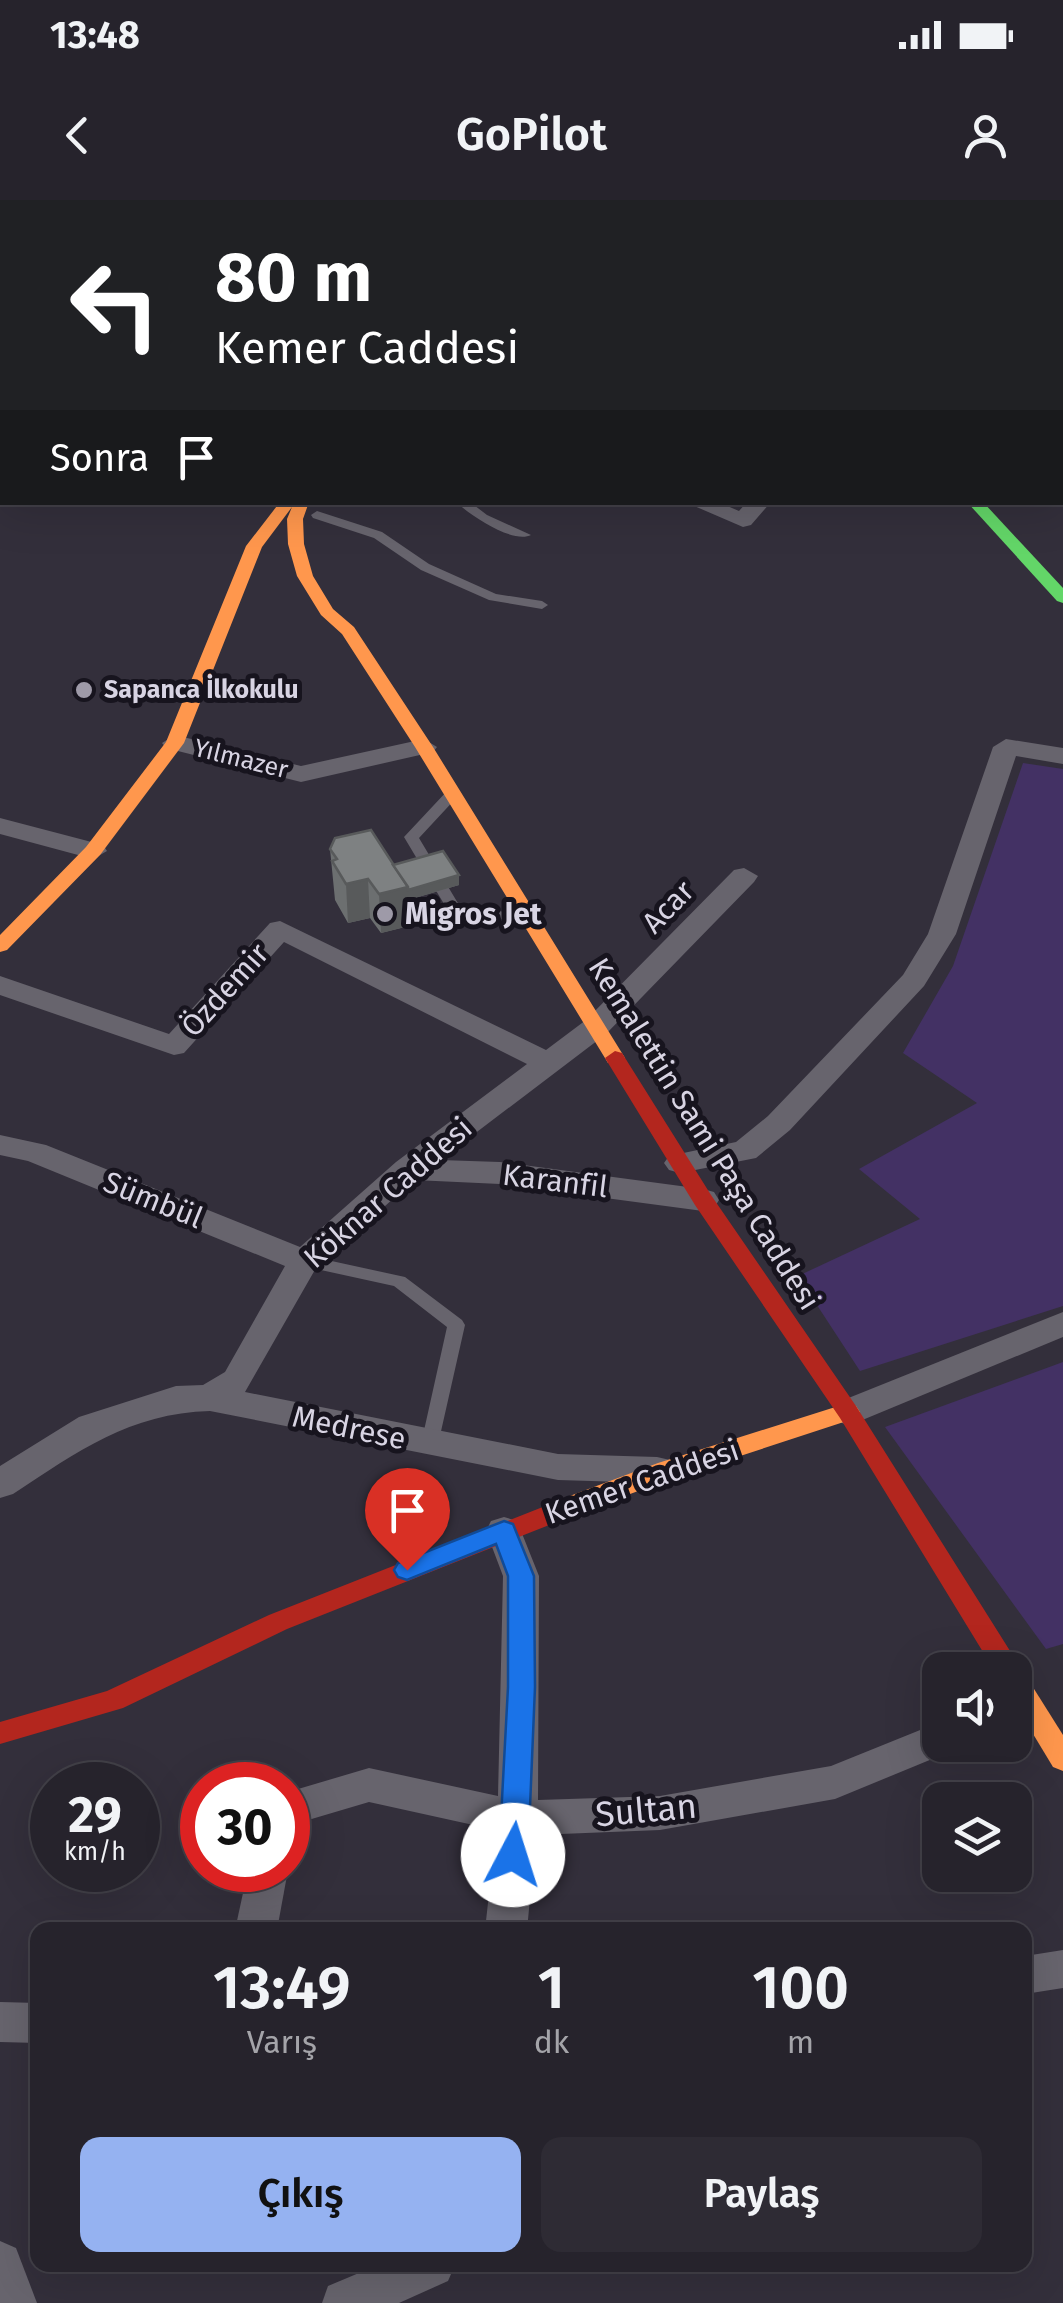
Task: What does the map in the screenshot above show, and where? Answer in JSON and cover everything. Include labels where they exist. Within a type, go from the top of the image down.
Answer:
[{"type":"main road","points":[[0,946],[93,850],[175,742],[251,554],[269,523],[285,505]]},
{"type":"main road","points":[[977,505],[1063,598]]},
{"type":"main road","points":[[217,642],[240,606],[296,544],[315,512]]},
{"type":"main road","name":"Kemalettin Sami Paşa Caddesi","points":[[315,512],[320,552],[348,631],[424,746],[703,1200],[848,1412],[994,1652]]},
{"type":"main road","points":[[251,554],[269,545],[296,544],[320,552]]},
{"type":"main road","name":"Kemalettin Sami Paşa Caddesi","points":[[296,544],[310,584],[327,612],[348,631]]},
{"type":"main road","points":[[280,579],[310,584]]},
{"type":"main road","name":"Kemer Caddesi","points":[[0,1733],[114,1700],[278,1622],[504,1531],[667,1470],[848,1412]]},
{"type":"main road","name":"Kemalettin Sami Paşa Caddesi","points":[[1032,1713],[1063,1759]]},
{"type":"street","points":[[704,505],[743,520],[757,505]]},
{"type":"street","name":"Yılmazer","points":[[175,742],[301,774],[424,746]]},
{"type":"street","points":[[680,1163],[745,1151],[778,1124],[914,980],[942,934],[1006,747],[1063,756]]},
{"type":"street","points":[[0,826],[93,850]]},
{"type":"street","name":"Acar","points":[[596,1027],[744,876]]},
{"type":"street","name":"Özdemir","points":[[0,986],[174,1046],[280,930],[546,1062]]},
{"type":"street","name":"Köknar Caddesi","points":[[210,1398],[236,1382],[304,1261],[407,1169],[596,1027]]},
{"type":"street","name":"Sümbül","points":[[0,1145],[35,1152],[304,1261]]},
{"type":"street","name":"Karanfil","points":[[407,1169],[500,1172],[703,1200]]},
{"type":"street","name":"Kemer Caddesi","points":[[848,1412],[1063,1324]]},
{"type":"street","points":[[0,1484],[91,1426],[176,1399],[210,1398]]},
{"type":"street","name":"Medrese","points":[[210,1398],[558,1467],[667,1470]]},
{"type":"street","points":[[504,1531],[521,1576],[517,1818],[507,1922]]},
{"type":"street","name":"Sultan","points":[[310,1802],[369,1785],[517,1818],[660,1814],[835,1782],[922,1746]]},
{"type":"street","points":[[258,1922],[264,1892]]},
{"type":"street","points":[[1032,1974],[1063,1969]]},
{"type":"street","points":[[0,2022],[30,2023]]},
{"type":"street","points":[[0,2264],[14,2303]]},
{"type":"street","points":[[345,2303],[416,2272]]},
{"type":"lane","points":[[466,505],[483,518],[525,535]]},
{"type":"lane","points":[[315,512],[378,535],[425,567],[480,592],[542,606]]},
{"type":"lane","points":[[452,793],[411,837],[454,909],[533,921]]},
{"type":"lane","points":[[304,1261],[399,1281],[456,1325],[430,1444]]},
{"type":"shaded area","points":[[1023,763],[1063,769],[1063,1306],[860,1371],[798,1276],[920,1219],[859,1169],[977,1103],[903,1053],[953,966]]},
{"type":"shaded area","points":[[1063,1362],[1063,1644],[1046,1649],[885,1427]]},
{"type":"building","points":[[371,830],[408,887],[379,894],[368,879],[346,884],[332,861],[337,859],[330,849],[335,838]]},
{"type":"building","points":[[443,851],[459,875],[408,890],[393,865]]},
{"type":"traffic: fast","points":[[977,505],[1063,598]]},
{"type":"traffic: slow","points":[[0,946],[93,851],[175,743],[254,546],[286,505]]},
{"type":"traffic: slow","points":[[301,505],[295,519],[296,544],[305,576],[327,612],[348,631],[424,747],[615,1058]]},
{"type":"traffic: slow","points":[[568,1507],[667,1470],[848,1412]]},
{"type":"traffic: slow","points":[[1032,1709],[1063,1759]]},
{"type":"traffic: jam","points":[[615,1058],[703,1200],[848,1412],[997,1652]]},
{"type":"traffic: jam","points":[[0,1733],[114,1700],[278,1622],[568,1507]]},
{"type":"place","name":"Sapanca İlkokulu","points":[[84,690]]},
{"type":"place","name":"Migros Jet","points":[[385,914]]},
{"type":"route","points":[[407,1570],[504,1531],[521,1576],[522,1687],[513,1855]]}]
